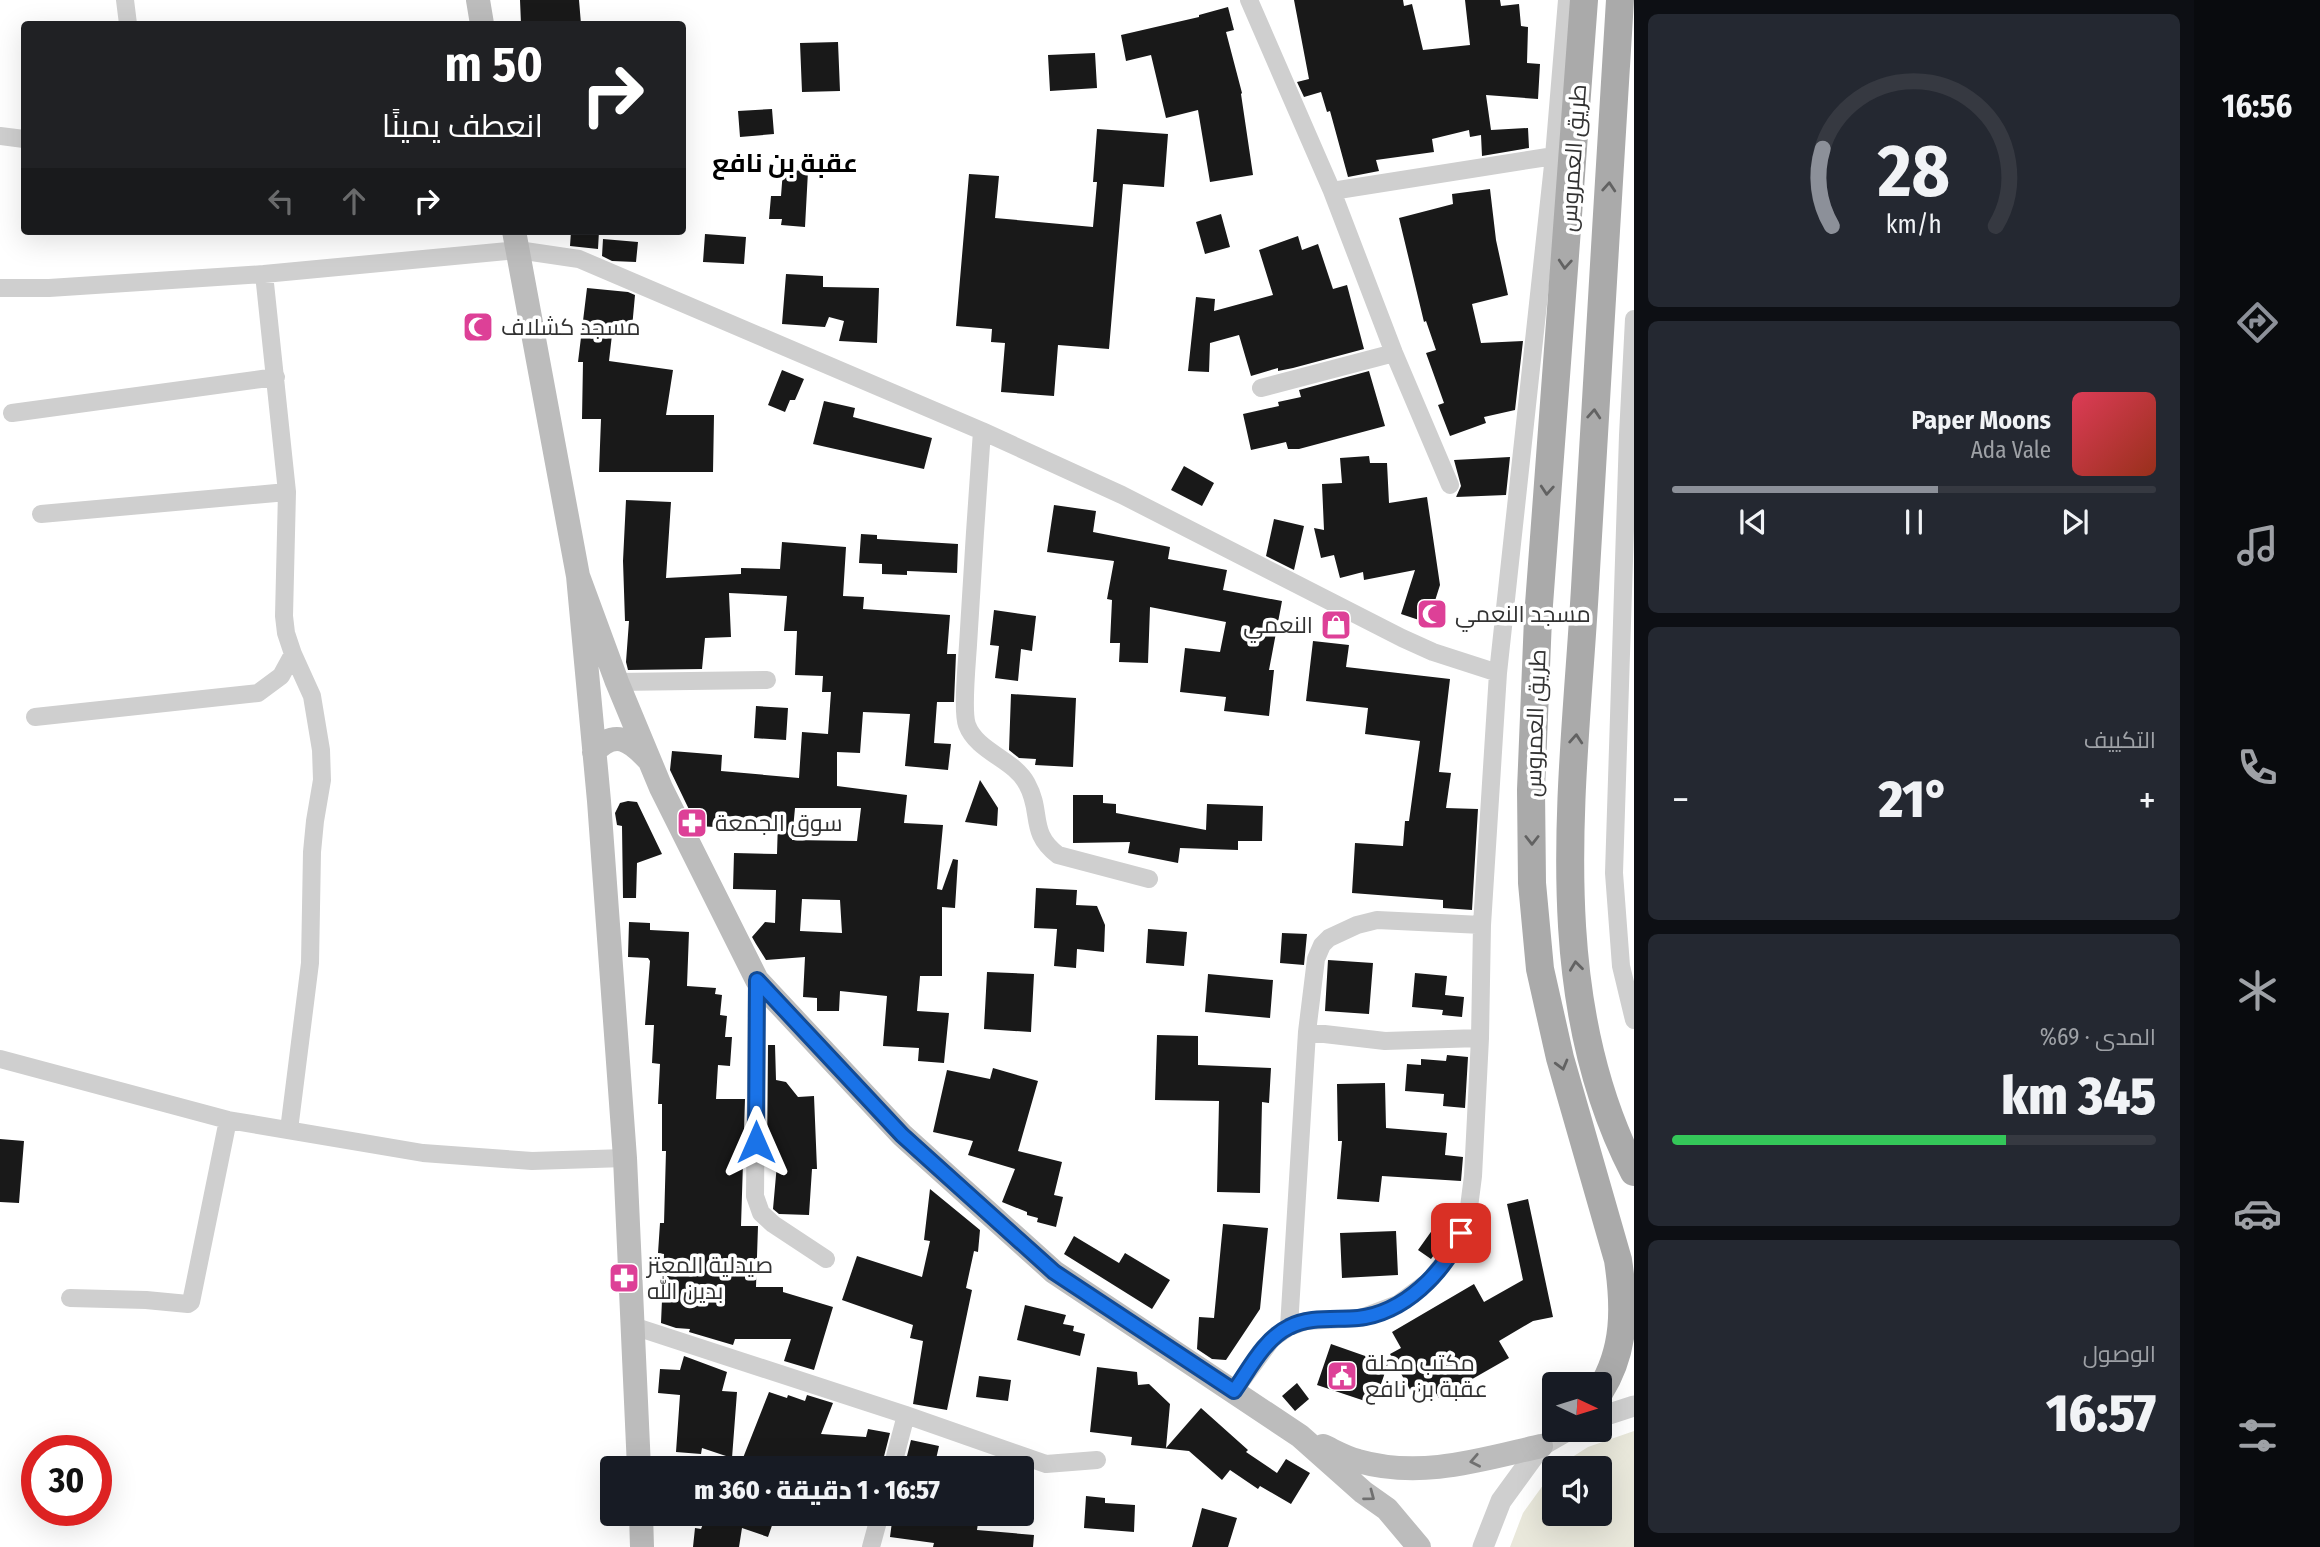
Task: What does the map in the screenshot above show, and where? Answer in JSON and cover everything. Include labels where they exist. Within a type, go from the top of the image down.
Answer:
[{"type":"main road","points":[[478,0],[482,21]]},
{"type":"main road","name":"طريق العمروس","points":[[1584,0],[1538,618],[1531,790],[1532,883],[1540,970],[1560,1058],[1618,1260],[1623,1292],[1623,1322],[1618,1352],[1610,1372]]},
{"type":"main road","name":"طريق العمروس","points":[[1620,0],[1570,884],[1575,963],[1587,1041],[1609,1116],[1634,1172]]},
{"type":"main road","points":[[516,241],[578,576],[625,1158],[638,1456]]},
{"type":"main road","points":[[578,576],[617,682],[661,788],[757,980],[902,1135],[1054,1272],[1300,1436],[1363,1492],[1387,1509],[1419,1547]]},
{"type":"main road","points":[[594,751],[608,740],[618,738],[627,740],[649,759]]},
{"type":"main road","points":[[1300,1436],[1355,1461],[1386,1468],[1416,1470],[1477,1461],[1541,1446]]},
{"type":"main road","points":[[641,1526],[642,1547]]},
{"type":"street","points":[[125,0],[128,21]]},
{"type":"street","points":[[1249,0],[1332,191],[1394,353],[1450,485]]},
{"type":"street","points":[[1234,1391],[1272,1339],[1289,1327],[1306,1321],[1361,1318],[1398,1304],[1429,1282],[1453,1251],[1468,1215],[1473,1176],[1482,925],[1498,673],[1554,156],[1567,0]]},
{"type":"street","points":[[0,136],[21,139]]},
{"type":"street","points":[[1332,191],[1554,156]]},
{"type":"street","points":[[0,288],[264,274],[516,241],[579,259],[982,431],[1122,495],[1402,638],[1433,652],[1498,673]]},
{"type":"street","points":[[264,274],[287,492],[284,616],[293,654],[312,696],[321,750],[322,780],[312,852],[310,963],[289,1130]]},
{"type":"street","points":[[1634,318],[1627,462],[1627,697],[1614,873],[1621,966],[1634,1020]]},
{"type":"street","points":[[1261,388],[1394,353]]},
{"type":"street","points":[[12,413],[276,377]]},
{"type":"street","points":[[982,431],[966,670],[966,723],[974,738],[1020,772],[1029,786],[1040,835],[1047,846],[1058,855],[1149,879]]},
{"type":"street","points":[[41,514],[287,492]]},
{"type":"street","points":[[35,717],[258,693],[281,676],[293,654]]},
{"type":"street","points":[[617,682],[767,680]]},
{"type":"street","points":[[1289,1327],[1307,1032],[1316,959],[1322,945],[1329,938],[1377,919],[1482,925]]},
{"type":"street","points":[[757,980],[755,1196],[761,1213],[773,1224],[826,1259]]},
{"type":"street","points":[[1307,1032],[1385,1041],[1480,1038]]},
{"type":"street","points":[[0,1059],[228,1120],[423,1153],[532,1161],[625,1158]]},
{"type":"street","points":[[70,1298],[191,1302],[228,1120]]},
{"type":"street","points":[[633,1326],[906,1415],[1046,1464],[1097,1460]]},
{"type":"street","points":[[1612,1413],[1634,1406]]},
{"type":"street","points":[[895,1456],[906,1415]]},
{"type":"street","points":[[1483,1547],[1502,1501],[1541,1446],[1548,1442]]},
{"type":"street","points":[[871,1547],[877,1526]]},
{"type":"shaded area","points":[[1634,1431],[1634,1547],[1510,1547],[1523,1513],[1542,1487],[1542,1526],[1612,1526],[1612,1456],[1574,1456],[1588,1447],[1612,1442],[1612,1439]]},
{"type":"building","points":[[520,0],[579,0],[581,21],[521,21]]},
{"type":"building","points":[[1294,0],[1403,0],[1404,6],[1412,4],[1423,50],[1470,45],[1465,0],[1500,0],[1501,6],[1519,4],[1521,26],[1528,27],[1527,63],[1540,64],[1538,99],[1486,95],[1491,130],[1528,128],[1529,148],[1482,156],[1481,135],[1470,137],[1469,130],[1432,139],[1434,152],[1376,160],[1379,171],[1348,177],[1330,111],[1327,112],[1321,92],[1304,97],[1297,82],[1309,79]]},
{"type":"building","points":[[1228,7],[1234,30],[1226,32],[1242,93],[1253,175],[1210,182],[1198,110],[1166,118],[1151,55],[1126,61],[1121,35],[1199,17]]},
{"type":"building","points":[[838,42],[840,91],[802,92],[800,43]]},
{"type":"building","points":[[1095,53],[1097,88],[1050,91],[1048,55]]},
{"type":"building","points":[[772,109],[774,134],[740,137],[738,111]]},
{"type":"building","points":[[1097,129],[1168,134],[1164,187],[1123,184],[1109,349],[1058,345],[1054,396],[1001,392],[1005,343],[991,342],[992,329],[956,326],[969,174],[999,176],[995,218],[1093,227],[1097,182],[1093,182]]},
{"type":"building","points":[[783,170],[808,171],[805,227],[781,225],[782,219],[769,219],[771,196],[781,196]]},
{"type":"building","points":[[1490,189],[1496,240],[1508,295],[1472,304],[1481,343],[1523,341],[1515,410],[1484,417],[1486,423],[1450,436],[1438,405],[1444,403],[1426,353],[1436,350],[1426,321],[1424,322],[1399,218],[1453,204],[1452,194]]},
{"type":"building","points":[[1221,214],[1230,247],[1205,254],[1196,222]]},
{"type":"building","points":[[705,234],[746,237],[744,264],[703,262]]},
{"type":"building","points":[[571,235],[599,235],[598,249],[570,246]]},
{"type":"building","points":[[1298,236],[1302,250],[1318,244],[1333,289],[1347,285],[1364,349],[1251,376],[1239,335],[1210,343],[1209,372],[1188,371],[1196,297],[1215,299],[1214,311],[1273,295],[1259,250]]},
{"type":"building","points":[[603,239],[638,242],[636,262],[612,261],[602,256]]},
{"type":"building","points":[[786,274],[823,276],[823,287],[879,288],[877,343],[839,341],[844,321],[829,317],[825,327],[782,324]]},
{"type":"building","points":[[587,288],[635,295],[632,328],[613,326],[609,361],[673,370],[666,415],[714,415],[713,472],[599,472],[601,419],[582,419],[583,362],[578,362]]},
{"type":"building","points":[[782,370],[804,379],[795,400],[790,400],[785,412],[768,405]]},
{"type":"building","points":[[1369,371],[1385,426],[1299,449],[1288,449],[1286,442],[1251,450],[1243,414],[1279,406],[1278,402],[1301,397],[1299,390]]},
{"type":"building","points":[[824,401],[855,408],[853,417],[932,438],[924,469],[813,444]]},
{"type":"building","points":[[1369,456],[1370,463],[1387,463],[1389,503],[1427,497],[1440,585],[1428,623],[1401,614],[1415,570],[1364,580],[1363,572],[1340,578],[1334,555],[1321,558],[1314,528],[1324,530],[1322,484],[1342,483],[1340,458]]},
{"type":"building","points":[[1510,457],[1506,495],[1456,497],[1461,486],[1454,460]]},
{"type":"building","points":[[1184,466],[1214,483],[1202,506],[1171,490]]},
{"type":"building","points":[[626,500],[671,502],[666,578],[741,574],[741,568],[780,569],[782,542],[846,547],[843,596],[864,597],[863,609],[950,615],[947,654],[956,654],[954,702],[937,702],[934,743],[951,744],[948,770],[905,766],[910,714],[863,712],[860,753],[837,752],[837,786],[907,795],[904,823],[943,825],[937,889],[942,890],[953,859],[958,860],[955,908],[942,907],[942,976],[920,976],[917,1011],[949,1013],[944,1063],[918,1061],[919,1048],[883,1046],[887,996],[840,991],[839,1011],[817,1011],[817,998],[803,997],[805,957],[766,960],[752,937],[765,922],[775,923],[776,890],[733,889],[734,853],[777,854],[778,821],[716,815],[715,827],[697,826],[670,770],[672,751],[722,755],[721,771],[799,778],[802,732],[828,734],[831,692],[822,692],[823,676],[795,675],[797,631],[784,631],[787,596],[729,593],[731,637],[705,638],[702,669],[628,670],[626,662],[629,621],[625,621],[623,561]],"holes":[[[795,808],[861,808],[857,841],[792,840]],[[802,899],[840,900],[842,933],[800,931]]]},
{"type":"building","points":[[1054,505],[1096,511],[1093,532],[1170,547],[1168,559],[1227,570],[1223,590],[1282,601],[1269,670],[1274,670],[1269,716],[1224,711],[1226,697],[1180,692],[1185,648],[1220,652],[1226,622],[1150,607],[1148,663],[1119,662],[1120,643],[1110,643],[1112,600],[1107,599],[1114,561],[1047,552]]},
{"type":"building","points":[[1274,519],[1304,526],[1294,570],[1266,556]]},
{"type":"building","points":[[861,534],[877,535],[877,539],[958,544],[957,573],[907,571],[907,575],[882,574],[882,564],[859,563]]},
{"type":"building","points":[[994,610],[1036,616],[1032,651],[1021,649],[1018,681],[995,678],[999,646],[990,645]]},
{"type":"building","points":[[1313,641],[1349,645],[1346,667],[1450,679],[1439,772],[1451,773],[1446,808],[1478,809],[1472,910],[1443,908],[1443,900],[1352,893],[1355,843],[1403,846],[1420,741],[1365,734],[1368,708],[1306,701]]},
{"type":"building","points":[[1011,694],[1076,698],[1073,767],[1035,765],[1036,759],[1019,758],[1009,750]]},
{"type":"building","points":[[756,706],[788,708],[786,740],[754,738]]},
{"type":"building","points":[[980,780],[998,808],[997,826],[965,822]]},
{"type":"building","points":[[1073,795],[1103,795],[1103,803],[1116,804],[1116,813],[1206,830],[1207,804],[1263,806],[1262,841],[1238,841],[1238,850],[1180,848],[1178,863],[1128,853],[1130,842],[1073,843]]},
{"type":"building","points":[[637,802],[662,854],[637,863],[636,898],[623,898],[622,826],[617,825],[615,813],[620,803]]},
{"type":"building","points":[[1036,888],[1077,890],[1076,905],[1097,906],[1105,925],[1104,952],[1077,949],[1076,968],[1054,966],[1057,929],[1034,928]]},
{"type":"building","points":[[629,922],[650,923],[650,930],[689,932],[687,986],[716,988],[715,994],[722,995],[720,1015],[727,1016],[725,1037],[732,1037],[730,1066],[718,1065],[716,1099],[745,1099],[741,1226],[758,1226],[756,1287],[783,1287],[783,1292],[833,1307],[814,1370],[784,1361],[791,1339],[735,1339],[733,1345],[689,1332],[690,1329],[661,1323],[664,1254],[658,1253],[660,1223],[664,1223],[666,1151],[662,1151],[662,1104],[658,1104],[660,1064],[652,1063],[654,1025],[645,1025],[650,961],[648,958],[628,957]]},
{"type":"building","points":[[1148,929],[1187,932],[1184,966],[1146,963]]},
{"type":"building","points":[[1282,933],[1307,934],[1304,965],[1280,963]]},
{"type":"building","points":[[1328,960],[1373,963],[1369,1014],[1325,1011]]},
{"type":"building","points":[[987,972],[1034,974],[1031,1032],[984,1029]]},
{"type":"building","points":[[1415,973],[1447,976],[1445,995],[1464,997],[1462,1017],[1442,1015],[1443,1010],[1412,1007]]},
{"type":"building","points":[[1208,974],[1273,980],[1270,1018],[1205,1012]]},
{"type":"building","points":[[1157,1035],[1198,1036],[1198,1065],[1271,1068],[1269,1103],[1262,1102],[1260,1193],[1217,1192],[1219,1101],[1155,1100]]},
{"type":"building","points":[[768,1045],[775,1045],[776,1080],[786,1082],[798,1097],[814,1096],[817,1169],[812,1169],[809,1215],[779,1214],[773,1209],[777,1164],[772,1164],[772,1159],[767,1159]]},
{"type":"building","points":[[1447,1055],[1468,1057],[1465,1108],[1443,1106],[1444,1094],[1405,1091],[1407,1064],[1421,1065],[1421,1059],[1446,1061]]},
{"type":"building","points":[[993,1068],[1038,1081],[1018,1151],[1062,1162],[1054,1195],[1063,1197],[1056,1227],[1037,1222],[1038,1218],[1002,1202],[1015,1169],[968,1155],[973,1141],[933,1132],[947,1070],[990,1079]]},
{"type":"building","points":[[1385,1083],[1386,1128],[1447,1133],[1445,1155],[1463,1157],[1461,1181],[1382,1176],[1379,1202],[1337,1199],[1342,1141],[1338,1141],[1337,1084]]},
{"type":"building","points":[[0,1139],[24,1141],[19,1203],[0,1202]]},
{"type":"building","points":[[930,1189],[980,1230],[978,1252],[974,1251],[966,1288],[972,1290],[947,1410],[913,1404],[923,1341],[910,1338],[913,1325],[842,1300],[857,1256],[922,1277],[930,1241],[924,1240]]},
{"type":"building","points":[[1528,1199],[1553,1317],[1533,1321],[1499,1341],[1509,1358],[1439,1398],[1431,1385],[1413,1395],[1390,1354],[1401,1348],[1392,1332],[1474,1284],[1484,1302],[1523,1280],[1507,1204]]},
{"type":"building","points":[[1223,1224],[1268,1228],[1260,1309],[1226,1360],[1212,1359],[1197,1349],[1199,1317],[1214,1318]]},
{"type":"building","points":[[1450,1228],[1446,1239],[1431,1259],[1418,1250],[1433,1229]]},
{"type":"building","points":[[1396,1231],[1398,1275],[1342,1278],[1340,1233]]},
{"type":"building","points":[[1074,1236],[1119,1263],[1125,1253],[1170,1280],[1152,1309],[1064,1254]]},
{"type":"building","points":[[1025,1305],[1066,1315],[1063,1324],[1074,1326],[1073,1331],[1085,1334],[1080,1356],[1017,1340]]},
{"type":"building","points":[[1331,1344],[1388,1364],[1374,1404],[1317,1385]]},
{"type":"building","points":[[684,1356],[727,1372],[722,1391],[737,1392],[732,1456],[702,1448],[701,1454],[676,1452],[680,1395],[658,1393],[660,1369],[680,1370]]},
{"type":"building","points":[[1097,1367],[1137,1372],[1138,1385],[1149,1384],[1170,1404],[1166,1448],[1201,1408],[1248,1450],[1246,1452],[1277,1473],[1286,1459],[1310,1473],[1291,1504],[1260,1486],[1258,1489],[1230,1470],[1222,1480],[1189,1451],[1131,1445],[1132,1437],[1090,1432]]},
{"type":"building","points":[[979,1376],[1011,1380],[1008,1401],[976,1397]]},
{"type":"building","points":[[1297,1383],[1309,1399],[1295,1411],[1282,1396]]},
{"type":"building","points":[[769,1392],[805,1401],[807,1395],[833,1403],[821,1434],[866,1437],[868,1429],[890,1433],[884,1456],[744,1456]]},
{"type":"building","points":[[911,1440],[939,1446],[937,1456],[907,1456]]},
{"type":"building","points":[[1086,1496],[1105,1498],[1105,1503],[1135,1505],[1134,1532],[1084,1528]]},
{"type":"building","points":[[1202,1508],[1237,1518],[1228,1547],[1192,1547]]},
{"type":"building","points":[[702,1526],[772,1526],[768,1537],[742,1528],[739,1547],[693,1547],[695,1528],[701,1529]]},
{"type":"building","points":[[891,1526],[978,1526],[977,1530],[1034,1535],[1033,1547],[933,1547],[934,1543],[890,1537]]},
{"type":"place","name":"مسجد كشلاف","points":[[478,327]]},
{"type":"place","name":"مسجد النعمي","points":[[1432,614]]},
{"type":"place","name":"النعمي","points":[[1336,625]]},
{"type":"place","name":"سوق الجمعة","points":[[692,823]]},
{"type":"place","name":"صيدلية المعتز بدين الله","points":[[624,1278]]},
{"type":"place","name":"مكتب محلة عقبة بن نافع","points":[[1342,1376]]},
{"type":"district","name":"عقبة بن نافع","points":[[785,163]]},
{"type":"route","points":[[756,1142],[757,980],[902,1135],[1054,1272],[1234,1391],[1272,1339],[1289,1327],[1306,1321],[1361,1318],[1398,1304],[1429,1282],[1453,1251],[1461,1233]]}]
